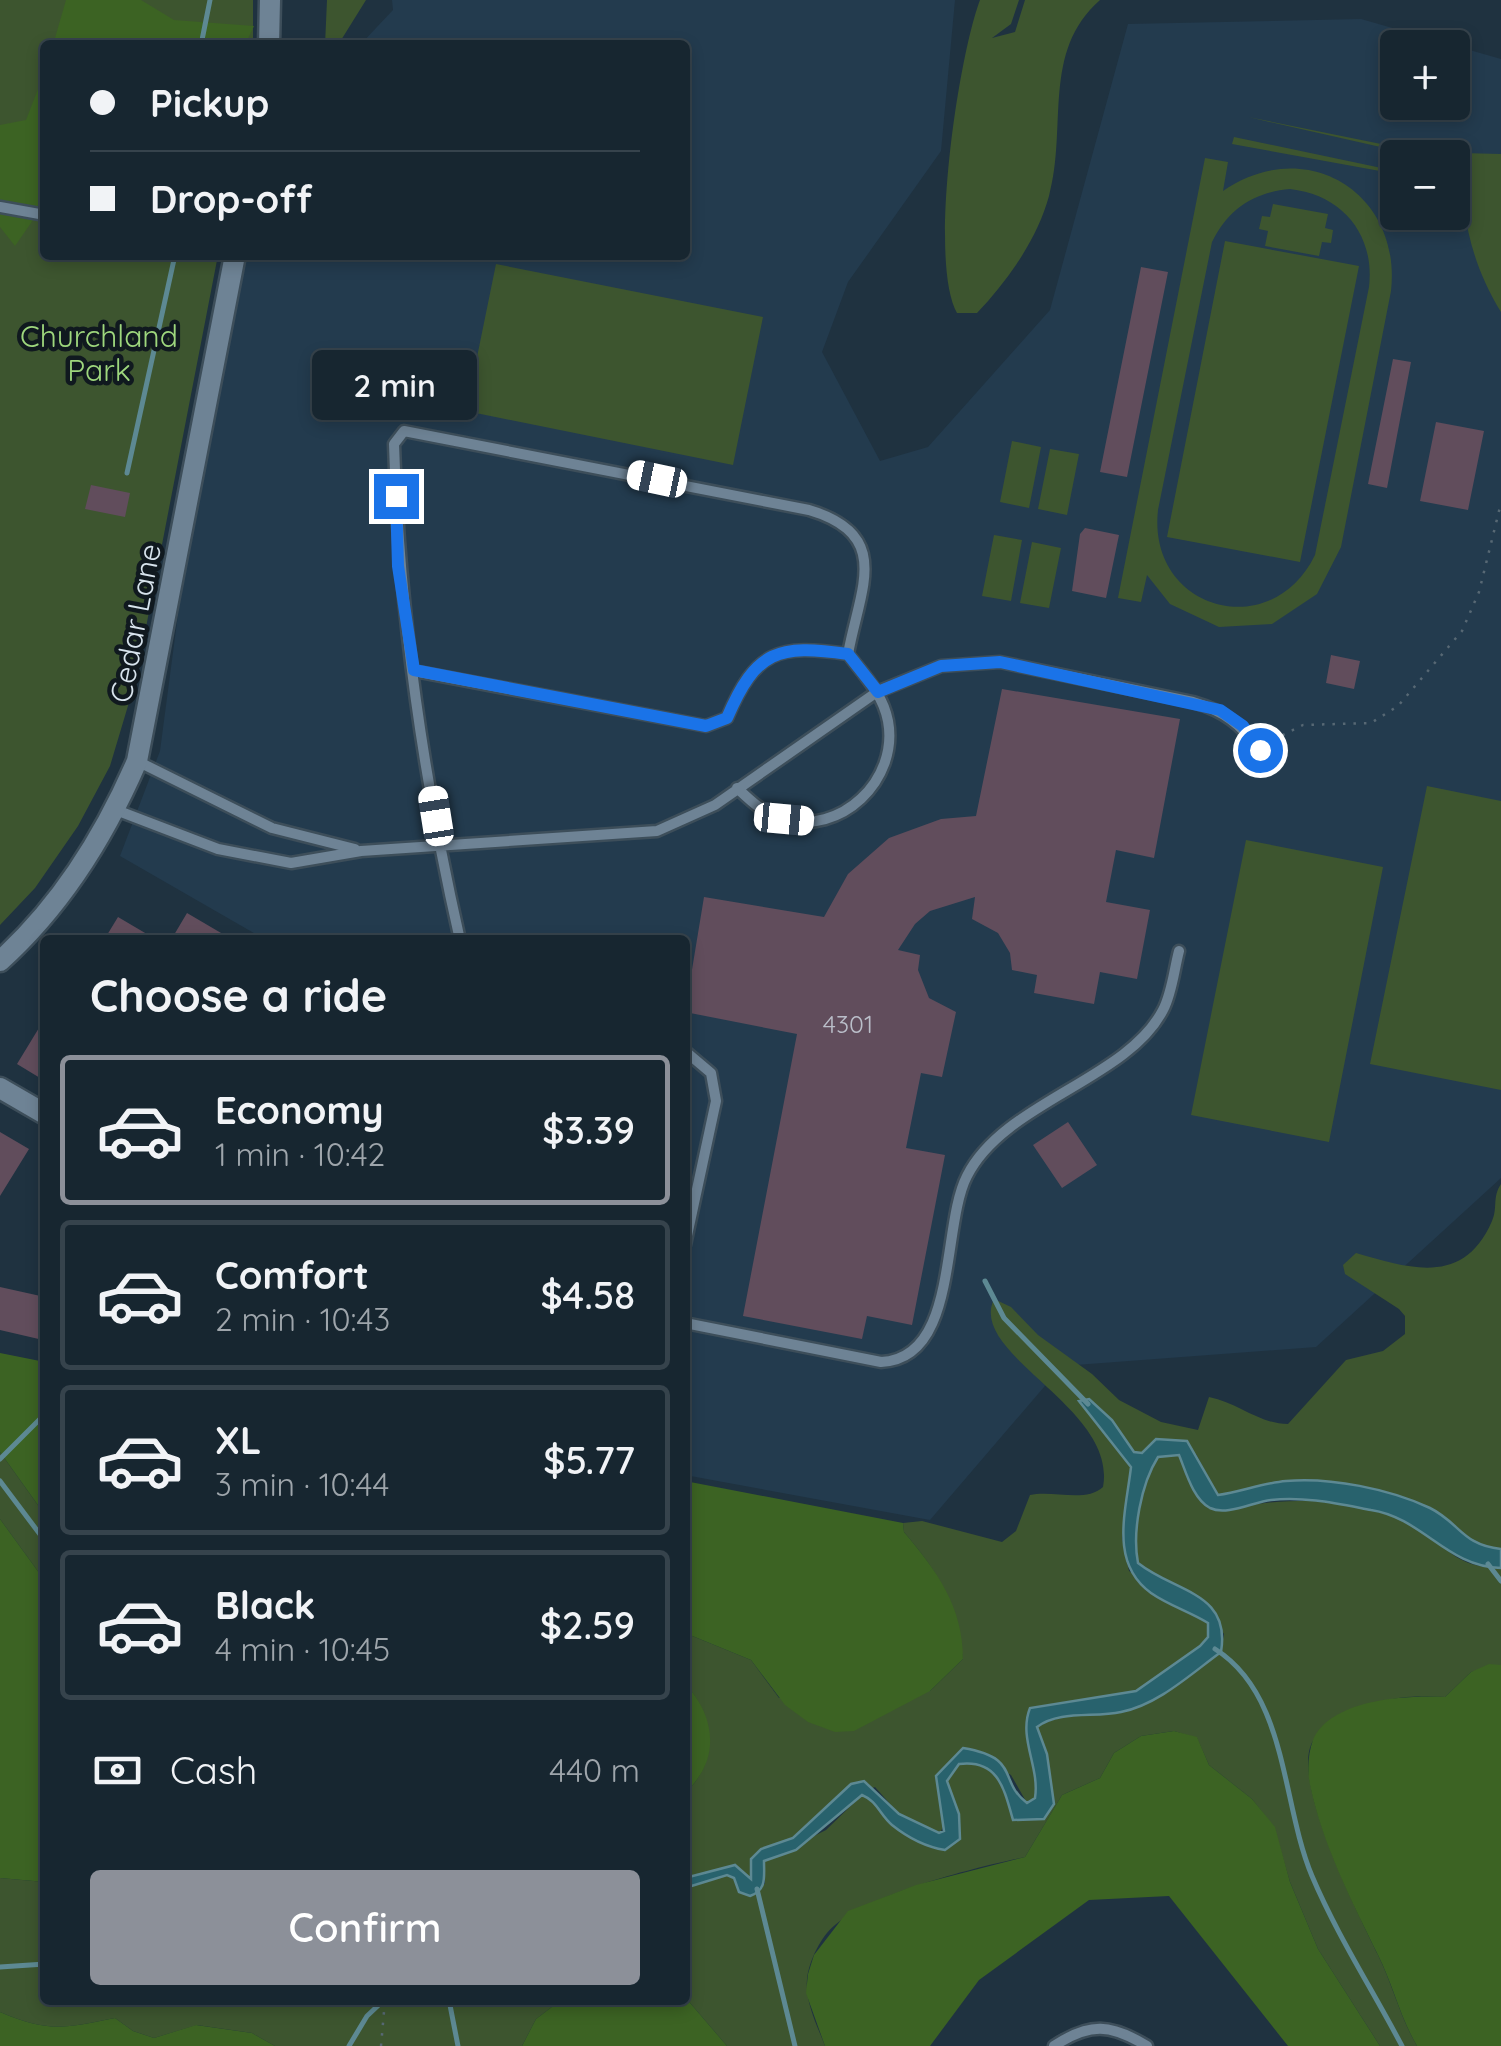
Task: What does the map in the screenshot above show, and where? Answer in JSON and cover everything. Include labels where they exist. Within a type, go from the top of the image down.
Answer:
[{"type":"street","points":[[269,40],[270,0]]},
{"type":"street","name":"Cedar Lane","points":[[0,961],[28,936],[116,810],[137,761],[234,260]]},
{"type":"street","points":[[0,1088],[40,1111]]},
{"type":"lane","points":[[0,207],[40,214]]},
{"type":"lane","points":[[459,935],[440,847],[398,566],[394,444],[404,431],[834,517],[858,536],[865,564],[848,654]]},
{"type":"lane","points":[[414,670],[706,726],[727,718],[740,686],[769,660],[796,647],[848,654],[878,692],[888,721],[889,749],[880,776],[863,799],[840,814],[812,822],[784,819],[758,808],[737,788]]},
{"type":"lane","points":[[116,810],[218,849],[291,863],[361,851],[657,831],[715,805],[878,692],[941,666],[1000,662],[1220,710],[1243,726],[1260,750]]},
{"type":"lane","points":[[137,761],[272,828],[361,851]]},
{"type":"lane","points":[[690,1324],[881,1362],[906,1356],[923,1341],[936,1319],[967,1175],[1008,1130],[1132,1046],[1147,1031],[1164,1008],[1179,951]]},
{"type":"lane","points":[[690,1055],[710,1073],[716,1101],[690,1222]]},
{"type":"lane","points":[[1054,2046],[1079,2029],[1097,2025],[1123,2032],[1147,2046]]},
{"type":"path","points":[[1260,750],[1303,726],[1371,722],[1398,706],[1462,630],[1479,592],[1501,502]]},
{"type":"path","points":[[381,2046],[385,2005]]},
{"type":"shaded area","points":[[392,0],[955,0],[941,151],[848,282],[822,352],[880,461],[928,447],[1050,310],[1128,24],[1361,19],[1400,30],[1380,30],[1380,120],[1470,120],[1470,50],[1501,59],[1501,1178],[1316,1347],[1062,1366],[930,1520],[690,1476],[690,935],[257,935],[120,856],[160,751],[179,607],[245,260],[690,260],[690,40],[365,40],[393,10]]},
{"type":"shaded area","points":[[1089,1399],[1112,1420],[1134,1452],[1142,1453],[1156,1439],[1187,1441],[1218,1495],[1303,1480],[1378,1490],[1430,1508],[1469,1538],[1501,1549],[1501,1568],[1465,1560],[1406,1522],[1371,1510],[1296,1499],[1224,1510],[1210,1508],[1195,1492],[1179,1455],[1158,1457],[1139,1508],[1138,1563],[1209,1605],[1222,1632],[1221,1652],[1148,1703],[1111,1714],[1056,1718],[1037,1727],[1047,1754],[1054,1804],[1044,1819],[1013,1820],[1002,1787],[991,1771],[983,1766],[959,1764],[947,1781],[959,1814],[960,1839],[945,1850],[904,1834],[862,1795],[796,1850],[764,1861],[763,1882],[750,1896],[739,1892],[734,1878],[727,1875],[690,1886],[690,1877],[735,1865],[751,1879],[751,1859],[761,1849],[793,1838],[851,1784],[864,1781],[899,1814],[939,1833],[944,1831],[936,1776],[963,1748],[981,1752],[1001,1764],[1027,1803],[1035,1798],[1036,1786],[1026,1730],[1030,1708],[1136,1691],[1208,1637],[1208,1623],[1151,1593],[1129,1567],[1123,1535],[1131,1467],[1079,1401]]},
{"type":"green space","name":"Churchland Park","points":[[0,0],[253,0],[253,40],[40,40],[40,260],[217,260],[136,679],[110,766],[78,826],[35,888],[0,925]]},
{"type":"green space","points":[[66,0],[141,0],[174,20],[254,26],[247,40],[54,40]]},
{"type":"green space","points":[[327,0],[366,0],[341,40],[325,40]]},
{"type":"green space","points":[[980,0],[1019,0],[1011,24],[992,38],[1015,32],[1025,0],[1100,0],[1082,21],[1063,67],[1054,170],[1037,228],[1010,273],[977,313],[957,313],[945,250],[949,159],[963,66]]},
{"type":"green space","points":[[40,84],[40,210],[15,246],[0,227],[0,125],[26,120]]},
{"type":"green space","points":[[1248,117],[1380,144],[1380,147]]},
{"type":"green space","points":[[1234,137],[1380,168],[1380,171],[1232,144]]},
{"type":"green space","points":[[1470,153],[1501,154],[1501,312],[1481,274],[1469,236]]},
{"type":"green space","points":[[1205,158],[1228,162],[1223,191],[1254,175],[1285,169],[1315,171],[1342,182],[1364,201],[1380,225],[1390,256],[1391,291],[1341,547],[1317,594],[1272,624],[1219,627],[1170,604],[1147,575],[1141,602],[1118,598]],"holes":[[[1290,189],[1326,200],[1352,221],[1361,235],[1370,268],[1315,555],[1295,583],[1270,600],[1243,607],[1216,604],[1191,592],[1172,572],[1160,544],[1158,510],[1212,242],[1226,220],[1254,198]]]},
{"type":"green space","points":[[1273,204],[1328,214],[1325,228],[1333,230],[1331,243],[1322,242],[1319,256],[1265,246],[1268,231],[1259,229],[1262,216],[1270,217]]},
{"type":"green space","points":[[1225,241],[1359,266],[1300,562],[1167,537]]},
{"type":"green space","points":[[496,264],[763,317],[733,465],[466,411]]},
{"type":"green space","points":[[1012,441],[1041,447],[1029,508],[1000,502]]},
{"type":"green space","points":[[1050,449],[1079,454],[1067,515],[1038,509]]},
{"type":"green space","points":[[994,535],[1022,540],[1011,601],[982,596]]},
{"type":"green space","points":[[1032,542],[1061,548],[1049,608],[1020,603]]},
{"type":"green space","points":[[1427,786],[1501,801],[1501,1090],[1370,1064]]},
{"type":"green space","points":[[1246,840],[1383,867],[1329,1142],[1191,1115]]},
{"type":"green space","points":[[1501,1184],[1501,1549],[1479,1547],[1436,1511],[1287,1481],[1218,1495],[1196,1454],[1134,1452],[1112,1420],[1080,1401],[1131,1467],[1122,1538],[1129,1571],[1208,1623],[1208,1637],[1136,1691],[1030,1708],[1036,1787],[1035,1799],[1027,1803],[1011,1775],[963,1748],[936,1776],[945,1823],[940,1833],[899,1814],[875,1787],[819,1813],[793,1838],[761,1849],[751,1880],[735,1865],[690,1877],[690,1787],[704,1767],[709,1738],[702,1710],[690,1690],[690,1635],[751,1660],[779,1698],[930,1691],[963,1659],[945,1591],[904,1532],[903,1523],[922,1521],[1002,1542],[1016,1531],[1030,1495],[1088,1494],[1103,1487],[1102,1458],[1088,1432],[1002,1341],[992,1320],[994,1299],[1011,1307],[1038,1335],[1092,1374],[1119,1400],[1161,1422],[1198,1430],[1209,1397],[1268,1421],[1288,1424],[1346,1360],[1383,1351],[1405,1334],[1405,1316],[1399,1309],[1345,1274],[1343,1265],[1356,1253],[1416,1267],[1451,1264],[1467,1256],[1480,1242],[1494,1216]]},
{"type":"green space","points":[[0,1353],[40,1361],[40,1508],[0,1452]]},
{"type":"green space","points":[[0,1452],[40,1508],[40,1574],[0,1519]]},
{"type":"green space","points":[[1179,1455],[1196,1495],[1222,1510],[1291,1501],[1364,1506],[1407,1520],[1469,1563],[1501,1568],[1501,1665],[1471,1672],[1445,1697],[1399,1698],[1357,1710],[1316,1737],[1308,1760],[1310,1785],[1330,1848],[1417,2046],[1380,2046],[1318,1949],[1290,1882],[1274,1827],[1252,1799],[1209,1765],[1197,1738],[1174,1731],[1141,1736],[1114,1753],[1100,1778],[1062,1795],[1025,1857],[899,1892],[835,1925],[816,1949],[807,1979],[810,2005],[825,2046],[727,2046],[690,2003],[690,1886],[727,1875],[765,1884],[764,1861],[826,1830],[862,1795],[871,1799],[890,1823],[931,1848],[959,1814],[947,1781],[959,1764],[983,1766],[991,1771],[1002,1787],[1014,1820],[1054,1804],[1047,1754],[1037,1728],[1056,1719],[1121,1712],[1148,1703],[1221,1651],[1224,1634],[1192,1593],[1161,1580],[1139,1564],[1139,1509],[1157,1457]]},
{"type":"green space","points":[[690,1482],[903,1523],[904,1532],[937,1576],[953,1606],[963,1659],[930,1691],[854,1731],[835,1732],[808,1722],[785,1705],[751,1660],[690,1635]]},
{"type":"green space","points":[[0,1519],[40,1574],[40,1882],[0,1878]]},
{"type":"green space","points":[[1489,1664],[1501,1665],[1501,2046],[1417,2046],[1322,1829],[1309,1780],[1310,1751],[1322,1726],[1336,1716],[1371,1702],[1445,1697],[1471,1672]]},
{"type":"green space","points":[[690,1690],[703,1710],[710,1738],[705,1767],[690,1788]]},
{"type":"green space","points":[[1174,1731],[1197,1737],[1209,1765],[1252,1799],[1275,1827],[1290,1882],[1318,1949],[1380,2046],[1288,2046],[1169,1896],[1089,1900],[979,1980],[930,2046],[825,2046],[806,1993],[808,1974],[814,1955],[848,1911],[916,1885],[1025,1857],[1062,1795],[1100,1778],[1114,1753],[1141,1736]]},
{"type":"green space","points":[[0,1878],[40,1882],[40,2005],[554,2005],[536,2019],[522,2046],[275,2046],[252,2033],[197,2025],[154,2038],[133,2031],[115,2018],[44,2026],[0,2012]]},
{"type":"green space","points":[[690,2003],[727,2046],[522,2046],[536,2019],[554,2005]]},
{"type":"green space","points":[[0,2012],[57,2027],[115,2018],[133,2031],[154,2038],[196,2025],[252,2033],[275,2046],[0,2046]]},
{"type":"building","points":[[1141,267],[1168,272],[1127,477],[1100,472]]},
{"type":"building","points":[[1393,359],[1411,362],[1387,488],[1368,484]]},
{"type":"building","points":[[1436,422],[1484,431],[1468,510],[1420,501]]},
{"type":"building","points":[[91,485],[130,493],[125,517],[85,509]]},
{"type":"building","points":[[1085,528],[1119,535],[1106,598],[1072,591],[1080,534]]},
{"type":"building","points":[[1331,655],[1360,661],[1354,689],[1326,683]]},
{"type":"building","points":[[1002,689],[1180,719],[1154,858],[1116,850],[1106,902],[1150,910],[1137,979],[1100,972],[1094,1004],[1034,993],[1037,975],[1012,970],[1010,953],[998,933],[972,919],[975,897],[930,911],[915,924],[898,950],[920,955],[918,970],[929,998],[956,1012],[942,1077],[921,1073],[906,1148],[945,1155],[912,1325],[867,1316],[862,1339],[743,1316],[797,1034],[690,1013],[690,982],[704,897],[824,917],[848,874],[889,838],[941,819],[976,816]]},
{"type":"building","points":[[187,913],[224,935],[174,935]]},
{"type":"building","points":[[118,917],[149,935],[107,935]]},
{"type":"building","points":[[40,1026],[40,1078],[17,1064]]},
{"type":"building","points":[[1068,1122],[1097,1165],[1062,1188],[1033,1145]]},
{"type":"building","points":[[0,1132],[29,1149],[0,1196]]},
{"type":"building","points":[[0,1287],[40,1296],[40,1339],[0,1330]]},
{"type":"waterway","points":[[202,40],[210,0]]},
{"type":"waterway","points":[[127,473],[174,260]]},
{"type":"waterway","points":[[985,1281],[1004,1318],[1088,1404]]},
{"type":"waterway","points":[[0,1459],[40,1419]]},
{"type":"waterway","points":[[0,1481],[40,1534]]},
{"type":"waterway","points":[[1488,1564],[1501,1581]]},
{"type":"waterway","points":[[1215,1649],[1239,1669],[1257,1693],[1270,1722],[1312,1876],[1402,2046]]},
{"type":"waterway","points":[[757,1889],[795,2046]]},
{"type":"waterway","points":[[0,1967],[40,1964]]},
{"type":"waterway","points":[[349,2046],[367,2016],[379,2005]]},
{"type":"waterway","points":[[450,2005],[458,2046]]},
{"type":"route","points":[[396,496],[398,566],[414,670],[706,726],[720,724],[727,718],[740,686],[752,673],[796,647],[848,654],[878,692],[941,666],[1000,662],[1220,710],[1243,726],[1260,750]]}]
